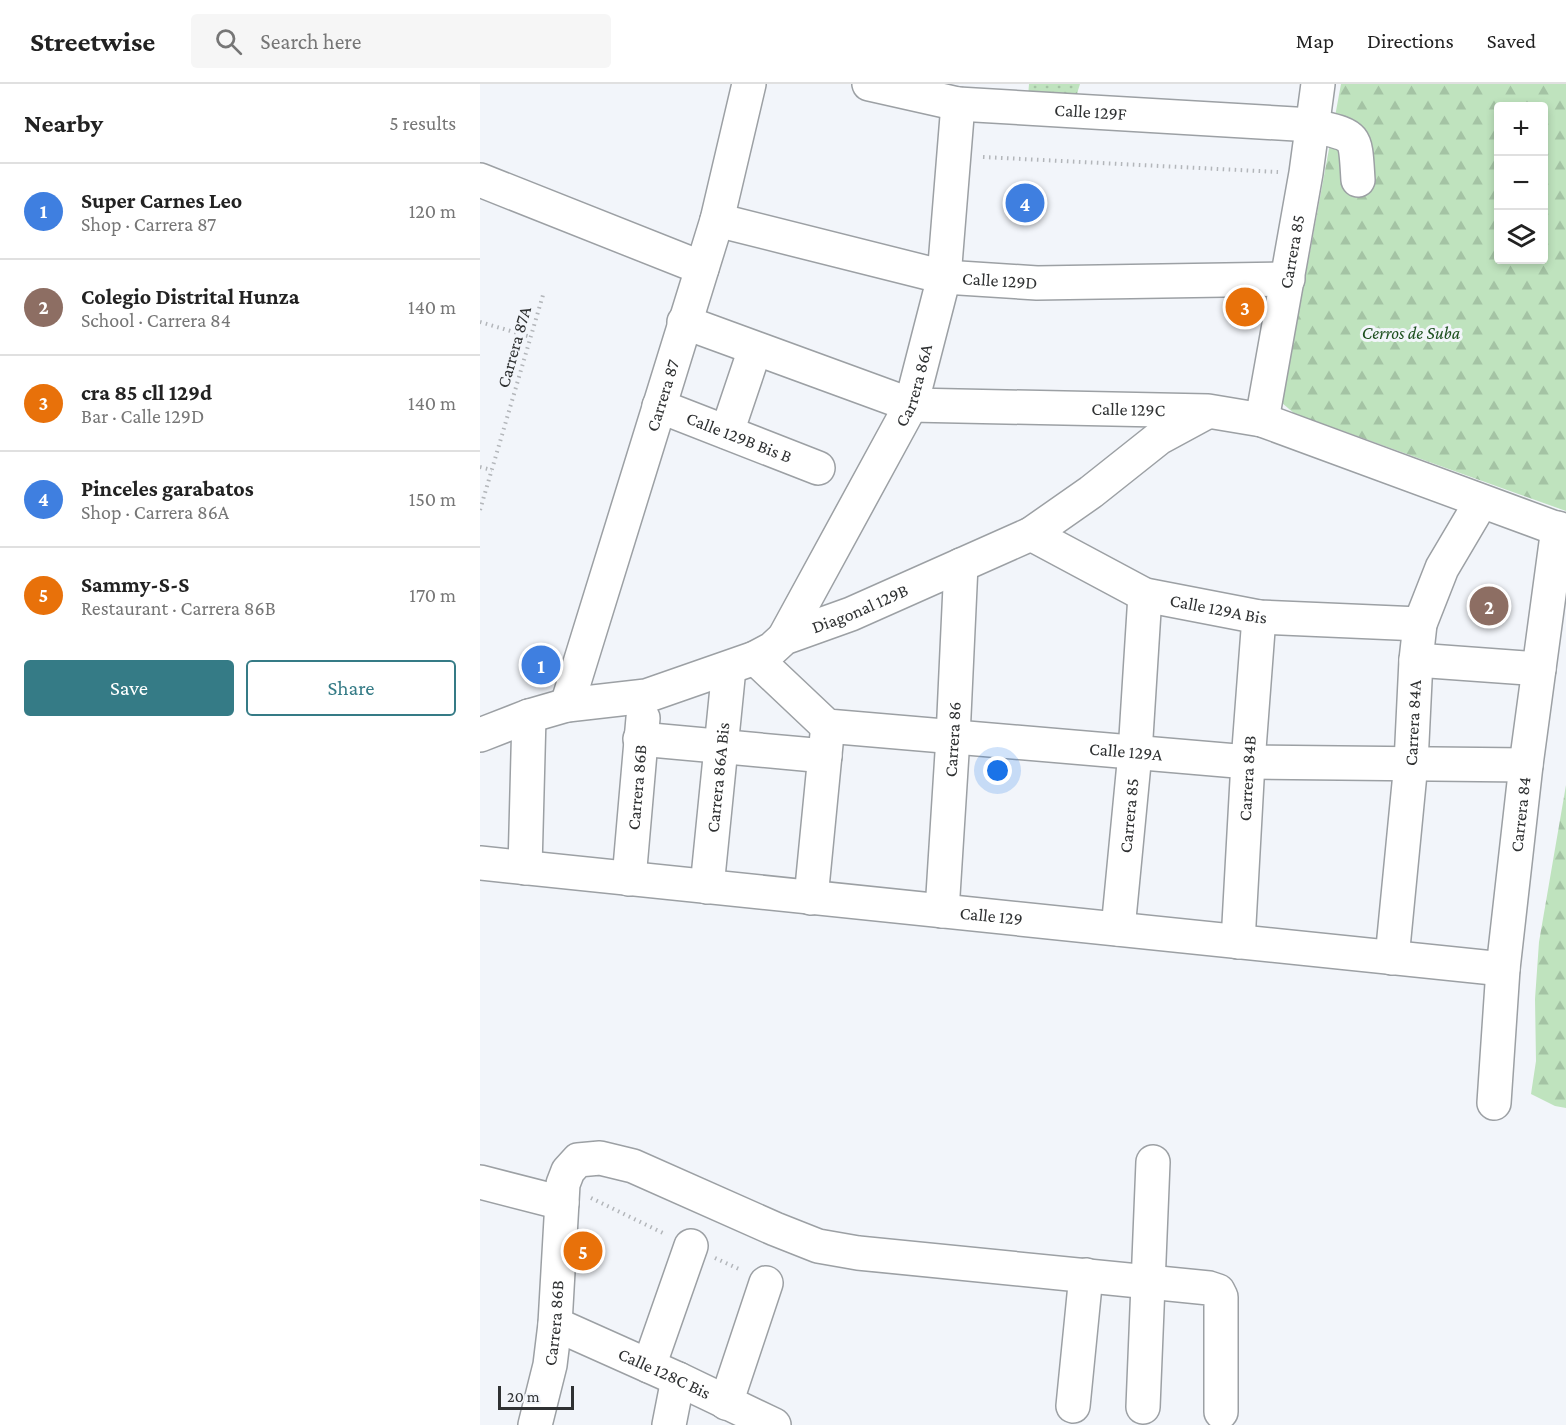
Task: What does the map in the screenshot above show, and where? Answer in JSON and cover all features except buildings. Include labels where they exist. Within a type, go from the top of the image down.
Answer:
[{"type":"street","name":"Carrera 87","points":[[567,705],[717,220],[749,84]]},
{"type":"street","name":"Calle 129F","points":[[869,84],[958,104],[1312,125],[1346,134],[1353,141],[1356,150],[1358,180]]},
{"type":"street","name":"Carrera 85","points":[[1262,420],[1306,173],[1318,84]]},
{"type":"street","name":"Carrera 86A","points":[[784,638],[911,405],[944,277],[958,104]]},
{"type":"street","points":[[480,180],[702,268]]},
{"type":"street","name":"Calle 129D","points":[[717,220],[944,277],[1037,283],[1288,279]]},
{"type":"street","name":"Calle 129C","points":[[684,322],[911,405],[1208,411],[1262,420],[1562,530]]},
{"type":"street","points":[[727,432],[755,349]]},
{"type":"street","name":"Calle 129B Bis B","points":[[658,406],[818,468]]},
{"type":"street","name":"Diagonal 129B","points":[[480,735],[529,716],[567,705],[646,696],[742,663],[772,649],[784,638],[851,614],[1031,534],[1091,492],[1159,438],[1208,411]]},
{"type":"street","name":"Carrera 84A","points":[[1392,958],[1411,764],[1420,624],[1442,568],[1481,502]]},
{"type":"street","name":"Carrera 84","points":[[1494,1103],[1503,969],[1526,765],[1562,530]]},
{"type":"street","name":"Calle 129A Bis","points":[[1031,534],[1145,595],[1259,617],[1420,624]]},
{"type":"street","name":"Carrera 86","points":[[942,911],[953,737],[960,565]]},
{"type":"street","name":"Carrera 85","points":[[1118,929],[1135,753],[1145,595]]},
{"type":"street","name":"Carrera 84B","points":[[1238,942],[1259,617]]},
{"type":"street","points":[[1416,660],[1539,669]]},
{"type":"street","points":[[742,663],[826,741],[812,898]]},
{"type":"street","name":"Carrera 86A Bis","points":[[707,887],[721,746],[742,663]]},
{"type":"street","name":"Carrera 86B","points":[[629,879],[640,739],[646,696]]},
{"type":"street","points":[[525,868],[529,716]]},
{"type":"street","name":"Calle 129A","points":[[640,739],[721,746],[953,737],[1248,762],[1526,765]]},
{"type":"street","name":"Calle 129","points":[[480,863],[1503,969]]},
{"type":"street","points":[[480,1182],[562,1194],[568,1171],[578,1160],[600,1158],[633,1166],[818,1246],[858,1253],[1209,1288],[1218,1291],[1221,1297],[1221,1412]]},
{"type":"street","points":[[1143,1407],[1153,1162]]},
{"type":"street","name":"Carrera 86B","points":[[535,1425],[550,1365],[555,1324],[562,1194]]},
{"type":"street","points":[[649,1366],[691,1246]]},
{"type":"street","points":[[1073,1406],[1086,1275]]},
{"type":"street","points":[[726,1402],[766,1282]]},
{"type":"street","name":"Calle 128C Bis","points":[[555,1324],[774,1425]]},
{"type":"street","points":[[669,1425],[678,1379]]},
{"type":"path","points":[[955,156],[1306,173]]},
{"type":"path","name":"Carrera 87A","points":[[480,510],[543,295]]},
{"type":"path","points":[[480,322],[531,337]]},
{"type":"path","points":[[480,467],[492,471]]},
{"type":"green space","points":[[1029,84],[1080,84],[1076,97],[1028,97]]},
{"type":"green space","name":"Cerros de Suba","points":[[1341,84],[1566,84],[1566,511],[1340,430],[1302,420],[1282,403]]},
{"type":"green space","points":[[1566,785],[1566,1108],[1555,1106],[1531,1094],[1536,1061],[1535,999],[1539,942]]},
{"type":"place","name":"Pinceles garabatos","points":[[1025,203]]},
{"type":"place","name":"cra 85 cll 129d","points":[[1245,307]]},
{"type":"place","name":"Colegio Distrital Hunza","points":[[1489,606]]},
{"type":"place","name":"Super Carnes Leo","points":[[541,665]]},
{"type":"place","name":"Sammy-S-S","points":[[583,1251]]}]
